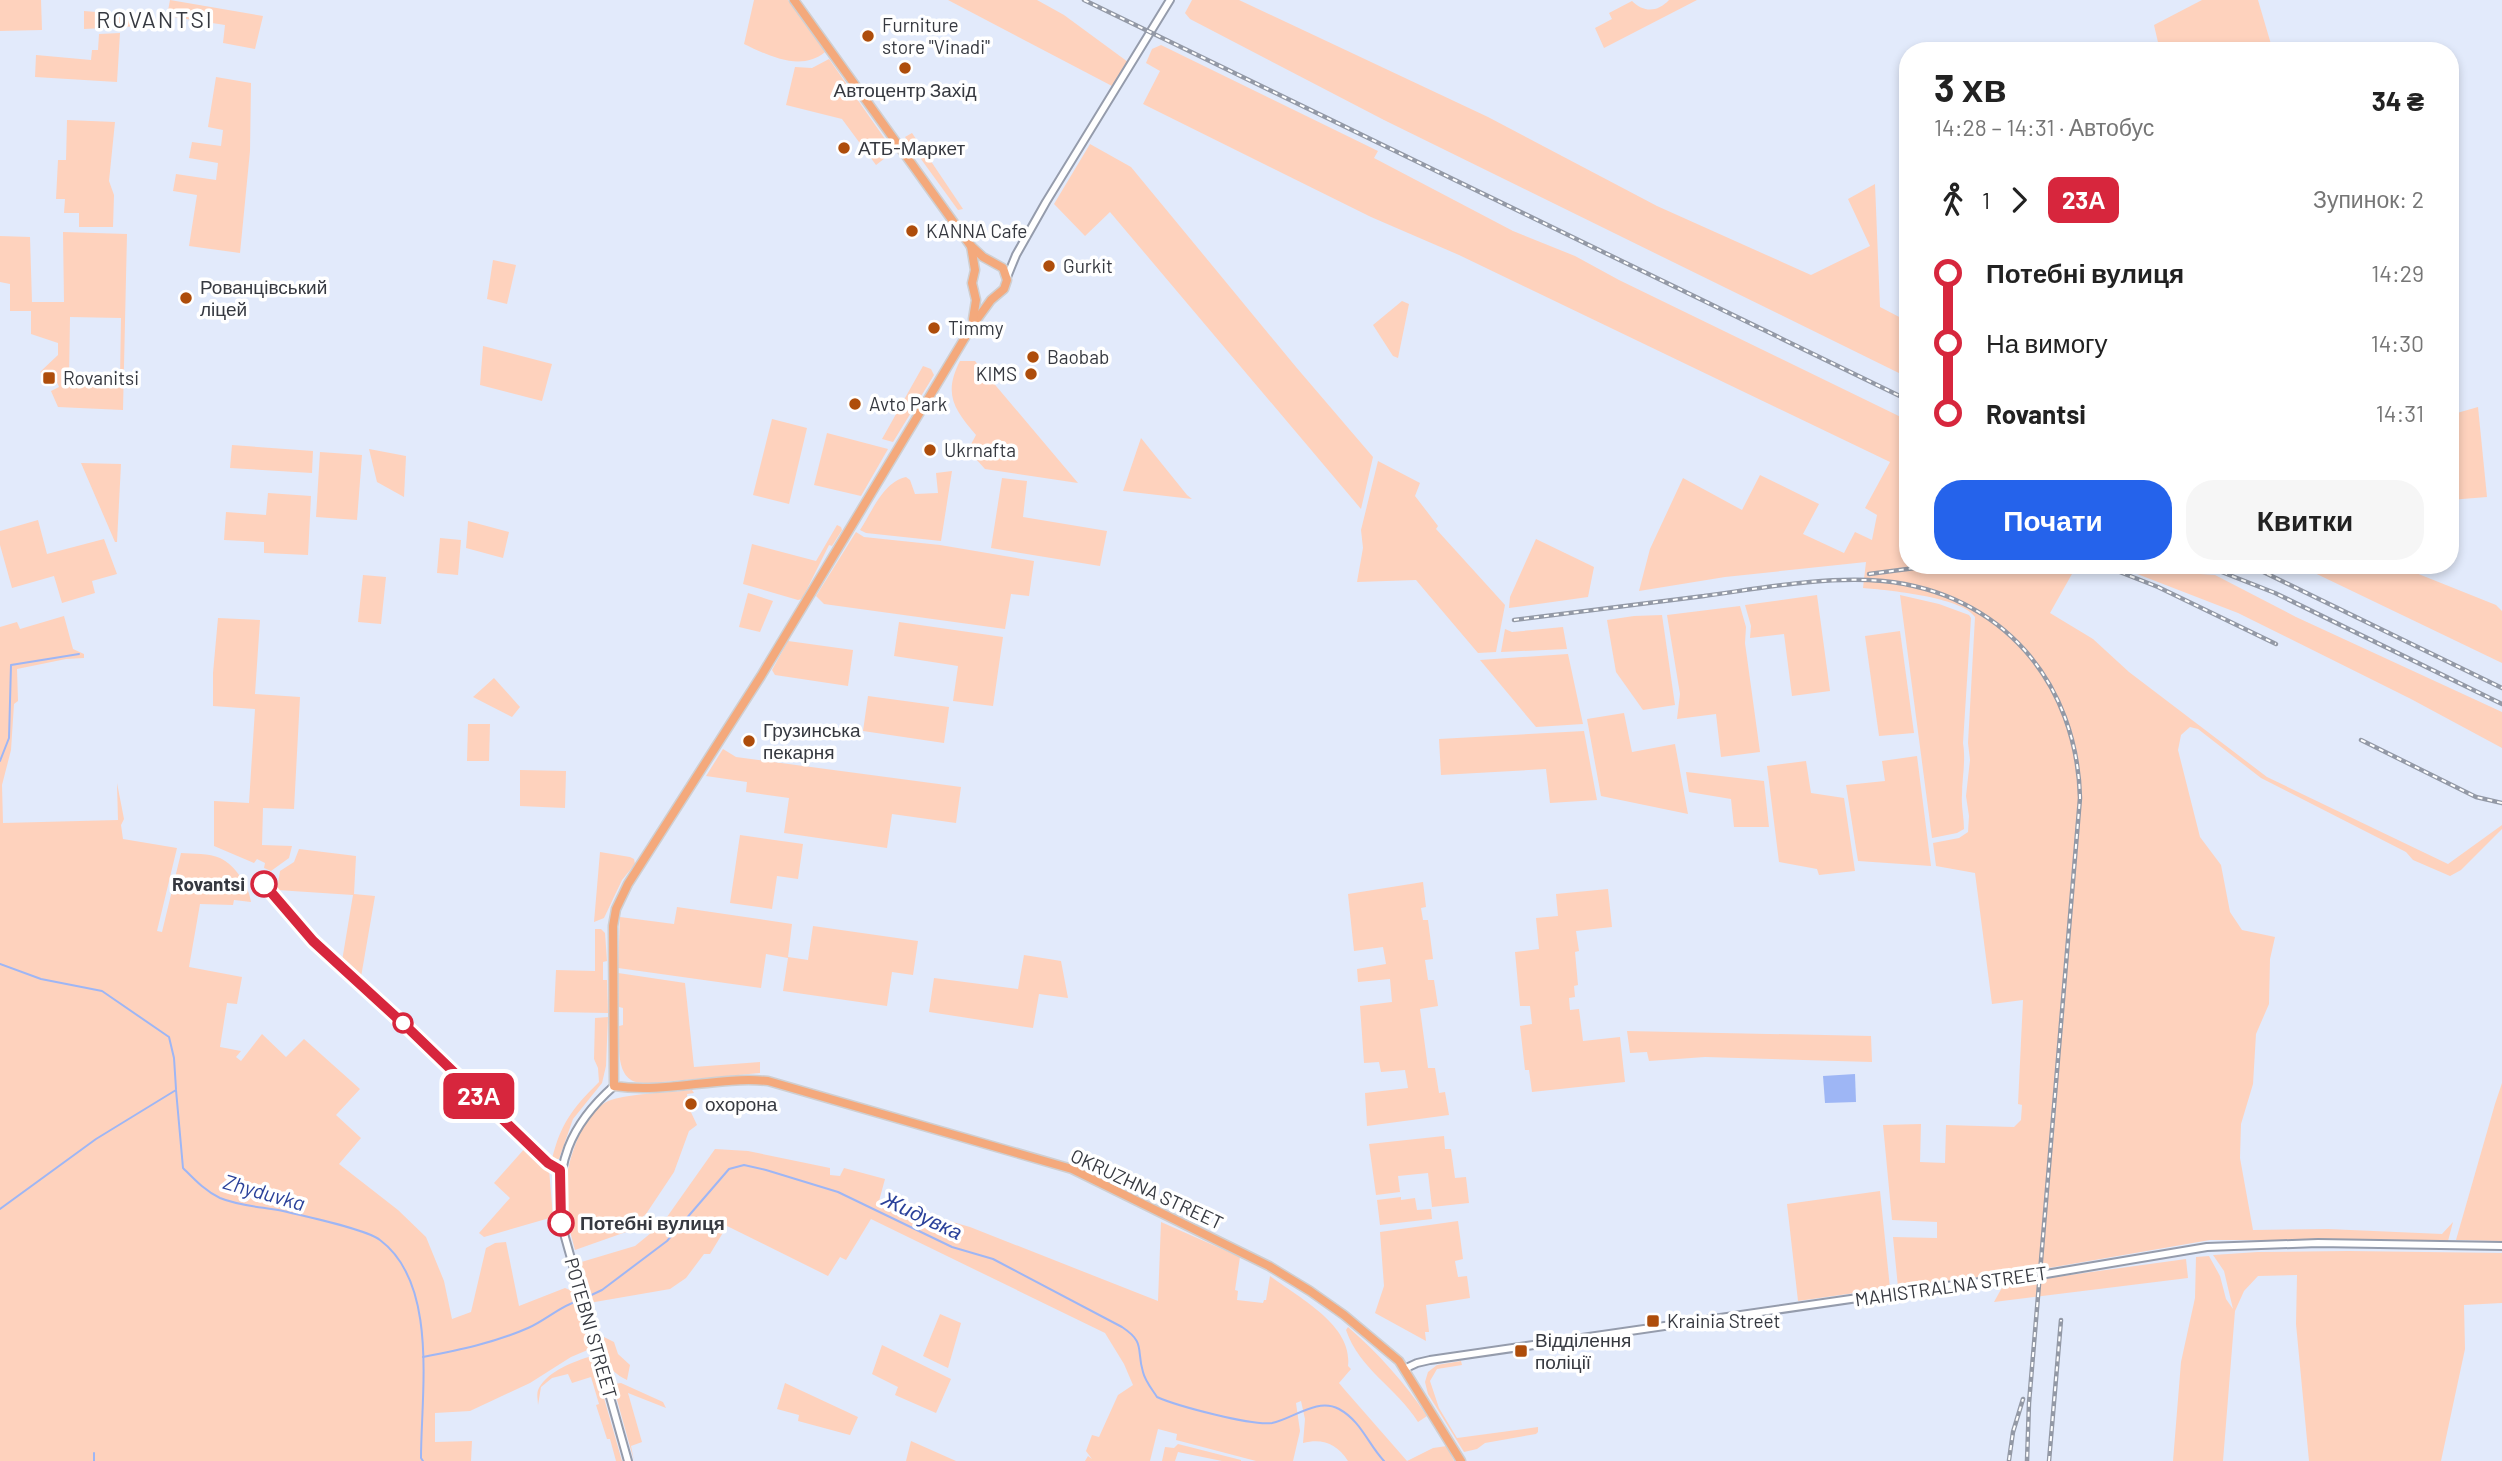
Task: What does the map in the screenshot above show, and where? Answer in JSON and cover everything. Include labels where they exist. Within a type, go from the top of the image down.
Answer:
[{"type":"main road","points":[[614,1086],[613,926],[616,909],[644,857],[761,677],[972,326],[1004,289],[1007,277],[1003,268],[970,245],[794,0]]},
{"type":"main road","points":[[970,245],[975,270]]},
{"type":"main road","points":[[972,326],[976,300],[972,279],[975,270],[982,263],[993,262]]},
{"type":"main road","points":[[974,288],[985,296],[996,296]]},
{"type":"main road","name":"OKRUZHNA STREET","points":[[614,1086],[651,1090],[731,1080],[768,1081],[1072,1169],[1279,1272],[1344,1315],[1399,1361],[1461,1461]]},
{"type":"street","points":[[1007,277],[1016,255],[1170,0]]},
{"type":"street","points":[[993,262],[1016,255]]},
{"type":"street","name":"POTEBNI STREET","points":[[614,1086],[589,1110],[574,1133],[560,1170],[561,1223],[628,1461]]},
{"type":"street","name":"MAHISTRALNA STREET","points":[[1404,1370],[1417,1363],[1442,1358],[1920,1289],[2040,1275],[2207,1247],[2318,1243],[2502,1246]]},
{"type":"shaded area","points":[[0,0],[41,0],[42,30],[0,31]]},
{"type":"shaded area","points":[[170,0],[263,16],[255,49],[223,43],[225,25],[167,16]]},
{"type":"shaded area","points":[[754,0],[788,0],[825,52],[806,61],[795,61],[774,57],[744,44]]},
{"type":"shaded area","points":[[948,0],[1037,0],[1064,15],[1128,62],[1112,86]]},
{"type":"shaded area","points":[[1192,0],[1239,0],[1488,117],[1657,206],[1811,275],[1870,246],[1848,199],[1875,184],[1880,307],[1899,317],[1899,373],[1384,120],[1190,19],[1185,13]]},
{"type":"shaded area","points":[[1669,0],[1697,0],[1604,48],[1595,28],[1612,19],[1609,13],[1632,1],[1641,8],[1651,10]]},
{"type":"shaded area","points":[[2202,0],[2258,0],[2270,42],[2158,42],[2154,25]]},
{"type":"shaded area","points":[[84,11],[142,16],[142,26],[84,29]]},
{"type":"shaded area","points":[[120,33],[117,82],[35,77],[36,55],[91,60],[92,50],[98,50],[99,34]]},
{"type":"shaded area","points":[[1161,45],[1378,151],[1374,158],[1513,231],[1575,256],[1899,416],[1899,574],[2072,574],[2050,613],[2093,639],[2129,672],[2267,777],[2448,864],[2502,825],[2502,829],[2461,870],[2450,876],[2413,860],[2406,852],[2261,778],[2198,729],[2190,727],[2181,735],[2178,750],[2200,837],[2221,865],[2230,912],[2242,930],[2275,937],[2270,959],[2269,1004],[2256,1034],[2253,1084],[2241,1124],[2240,1158],[2253,1230],[2328,1229],[2442,1234],[2453,1222],[2448,1241],[2210,1240],[2037,1270],[1898,1287],[1893,1237],[1937,1238],[1937,1222],[1892,1220],[1883,1125],[1921,1124],[1920,1162],[1945,1163],[1946,1125],[2014,1127],[2021,1120],[2022,1105],[2018,1104],[2023,1000],[1992,1004],[1975,873],[1936,866],[1933,843],[1959,838],[1968,832],[1966,796],[1970,760],[1968,743],[1975,617],[1955,604],[1940,600],[1863,588],[1866,562],[1725,577],[1639,591],[1650,549],[1683,478],[1742,510],[1760,475],[1819,504],[1803,534],[1844,553],[1855,532],[1872,540],[1877,515],[1865,508],[1890,462],[1459,255],[1371,217],[1143,104],[1160,71],[1146,63],[1152,49]]},
{"type":"shaded area","points":[[829,59],[892,149],[889,155],[876,165],[842,119],[786,105],[795,67],[812,68]]},
{"type":"shaded area","points":[[216,77],[251,83],[250,151],[240,253],[189,246],[197,195],[173,191],[176,174],[216,180],[218,163],[189,158],[192,142],[221,146],[223,130],[208,127]]},
{"type":"shaded area","points":[[67,120],[115,122],[109,181],[114,195],[113,227],[79,227],[79,213],[64,213],[65,199],[56,199],[58,160],[66,160]]},
{"type":"shaded area","points":[[912,133],[963,209],[958,210],[905,137]]},
{"type":"shaded area","points":[[1090,144],[1131,167],[1373,457],[1361,509],[1110,212],[1085,236],[1054,204]]},
{"type":"shaded area","points":[[63,232],[127,234],[123,410],[58,407],[51,391],[59,387],[52,370],[42,374],[40,372],[58,355],[58,343],[31,334],[31,311],[10,311],[10,284],[0,282],[0,236],[30,237],[32,302],[64,302]],"holes":[[[70,317],[121,318],[120,379],[69,378]]]},
{"type":"shaded area","points":[[493,260],[516,265],[507,304],[487,299]]},
{"type":"shaded area","points":[[1402,301],[1409,304],[1398,358],[1393,356],[1373,325]]},
{"type":"shaded area","points":[[483,346],[552,364],[542,401],[480,385]]},
{"type":"shaded area","points":[[960,361],[975,361],[1078,483],[985,469],[969,448],[976,435],[953,401],[952,383]]},
{"type":"shaded area","points":[[923,366],[931,369],[934,375],[893,442],[882,439]]},
{"type":"shaded area","points":[[2478,407],[2487,497],[2459,499],[2459,412]]},
{"type":"shaded area","points":[[772,419],[807,428],[789,504],[753,495]]},
{"type":"shaded area","points":[[827,433],[888,449],[861,496],[814,485]]},
{"type":"shaded area","points":[[1141,438],[1187,495],[1192,499],[1123,491]]},
{"type":"shaded area","points":[[232,445],[313,451],[312,473],[230,468]]},
{"type":"shaded area","points":[[369,449],[406,456],[404,497],[377,482]]},
{"type":"shaded area","points":[[320,452],[362,455],[357,520],[316,517]]},
{"type":"shaded area","points":[[1378,461],[1420,483],[1415,496],[1438,526],[1436,529],[1505,605],[1496,652],[1478,653],[1416,580],[1357,582],[1363,548],[1361,530]]},
{"type":"shaded area","points":[[81,463],[121,464],[117,542],[115,542]]},
{"type":"shaded area","points":[[952,471],[941,541],[866,533],[860,530],[885,491],[898,480],[906,477],[910,480],[915,494],[938,493],[936,473]]},
{"type":"shaded area","points":[[1002,478],[1027,481],[1023,517],[1107,531],[1100,566],[991,548]]},
{"type":"shaded area","points":[[268,493],[311,496],[308,555],[264,553],[264,542],[224,540],[226,512],[266,515]]},
{"type":"shaded area","points":[[38,520],[47,554],[104,539],[117,574],[92,581],[95,593],[62,603],[54,576],[12,588],[0,545],[0,531]]},
{"type":"shaded area","points":[[468,521],[509,532],[503,558],[466,548]]},
{"type":"shaded area","points":[[837,525],[842,530],[832,546],[829,545],[802,599],[743,584],[752,544],[816,561]]},
{"type":"shaded area","points":[[856,532],[864,537],[940,545],[1034,561],[1029,596],[1011,594],[1005,629],[824,604],[816,596]]},
{"type":"shaded area","points":[[440,538],[461,540],[458,575],[437,573]]},
{"type":"shaded area","points":[[1536,539],[1594,567],[1588,597],[1509,608],[1510,597]]},
{"type":"shaded area","points":[[2137,574],[2215,575],[2296,617],[2502,712],[2502,748],[2411,699],[2238,613]]},
{"type":"shaded area","points":[[2317,574],[2418,574],[2496,605],[2502,611],[2502,663]]},
{"type":"shaded area","points":[[363,575],[386,577],[381,624],[358,622]]},
{"type":"shaded area","points":[[748,593],[773,601],[760,632],[739,627]]},
{"type":"shaded area","points":[[1817,595],[1830,691],[1792,696],[1784,634],[1750,638],[1751,626],[1745,605]]},
{"type":"shaded area","points":[[1900,595],[1939,604],[1971,618],[1963,743],[1964,829],[1932,838]]},
{"type":"shaded area","points":[[1740,606],[1746,627],[1745,643],[1760,752],[1721,757],[1716,714],[1677,719],[1680,694],[1667,615]]},
{"type":"shaded area","points":[[1662,615],[1675,705],[1643,710],[1616,672],[1607,620]]},
{"type":"shaded area","points":[[64,616],[73,649],[84,654],[84,658],[17,669],[18,701],[14,704],[11,750],[2,785],[3,823],[118,820],[117,783],[124,819],[121,825],[123,839],[177,848],[157,931],[162,932],[181,853],[206,854],[226,861],[244,883],[251,902],[234,900],[233,905],[200,904],[189,967],[242,977],[237,1004],[227,1003],[220,1047],[241,1051],[236,1057],[241,1061],[262,1034],[286,1057],[304,1039],[360,1089],[336,1115],[361,1138],[339,1164],[398,1210],[426,1237],[444,1281],[452,1319],[471,1312],[486,1248],[495,1243],[506,1242],[519,1306],[565,1288],[572,1291],[590,1349],[571,1357],[530,1383],[470,1411],[435,1413],[435,1442],[472,1441],[471,1461],[0,1461],[0,627],[17,622],[20,629]]},
{"type":"shaded area","points":[[218,618],[260,620],[255,694],[300,697],[294,809],[263,808],[262,845],[292,846],[289,858],[271,871],[264,868],[265,863],[257,859],[254,863],[214,846],[214,801],[249,803],[255,709],[213,706]]},
{"type":"shaded area","points":[[899,622],[1003,637],[993,706],[953,701],[958,666],[894,656]]},
{"type":"shaded area","points":[[1563,627],[1567,649],[1501,652],[1505,629],[1512,632]]},
{"type":"shaded area","points":[[1900,631],[1914,733],[1879,736],[1865,636]]},
{"type":"shaded area","points":[[788,641],[853,650],[848,686],[775,675],[772,670]]},
{"type":"shaded area","points":[[1568,654],[1583,724],[1536,727],[1480,660]]},
{"type":"shaded area","points":[[494,678],[520,707],[512,717],[473,697]]},
{"type":"shaded area","points":[[868,696],[949,707],[944,743],[863,731]]},
{"type":"shaded area","points":[[1624,713],[1632,752],[1675,744],[1688,814],[1601,796],[1587,719]]},
{"type":"shaded area","points":[[468,724],[490,724],[489,761],[467,761]]},
{"type":"shaded area","points":[[1584,731],[1597,800],[1550,803],[1546,769],[1441,775],[1439,739]]},
{"type":"shaded area","points":[[723,749],[736,757],[961,787],[956,823],[892,814],[887,848],[784,833],[789,798],[746,792],[747,782],[706,776]]},
{"type":"shaded area","points":[[1917,756],[1931,866],[1858,861],[1846,785],[1885,781],[1882,761]]},
{"type":"shaded area","points":[[1806,761],[1811,793],[1844,798],[1855,871],[1819,875],[1817,869],[1779,862],[1767,766]]},
{"type":"shaded area","points":[[520,770],[566,771],[565,808],[520,806]]},
{"type":"shaded area","points":[[1686,772],[1764,781],[1769,827],[1734,827],[1731,799],[1689,792]]},
{"type":"shaded area","points":[[740,835],[803,844],[798,879],[777,876],[772,909],[730,903]]},
{"type":"shaded area","points":[[299,849],[356,856],[354,894],[375,896],[361,977],[342,961],[353,895],[277,890],[280,871],[294,862]]},
{"type":"shaded area","points":[[600,852],[630,857],[635,864],[622,880],[604,918],[594,922]]},
{"type":"shaded area","points":[[1423,882],[1426,907],[1421,908],[1423,920],[1428,920],[1433,959],[1425,960],[1428,980],[1434,980],[1438,1006],[1420,1009],[1428,1068],[1435,1068],[1439,1093],[1445,1092],[1449,1115],[1367,1126],[1365,1093],[1408,1088],[1405,1070],[1381,1072],[1379,1062],[1364,1063],[1360,1006],[1392,1002],[1390,979],[1358,982],[1357,969],[1386,964],[1383,947],[1354,951],[1348,894]]},
{"type":"shaded area","points":[[1608,889],[1612,927],[1576,931],[1579,951],[1575,952],[1578,985],[1574,986],[1575,997],[1569,998],[1570,1010],[1579,1009],[1583,1041],[1620,1037],[1625,1082],[1532,1092],[1529,1070],[1525,1070],[1520,1026],[1532,1024],[1530,1006],[1520,1006],[1515,952],[1539,949],[1536,918],[1558,916],[1556,894]]},
{"type":"shaded area","points":[[677,907],[792,924],[788,957],[808,960],[813,926],[918,941],[913,975],[892,972],[887,1006],[783,991],[788,958],[766,954],[761,988],[618,968],[620,917],[674,924]]},
{"type":"shaded area","points":[[595,929],[601,929],[605,933],[607,961],[603,962],[603,980],[607,980],[608,1013],[554,1012],[556,970],[595,971]]},
{"type":"shaded area","points":[[1024,955],[1061,961],[1068,998],[1039,994],[1033,1028],[929,1012],[934,978],[1018,989]]},
{"type":"shaded area","points":[[618,973],[685,983],[694,1067],[760,1062],[760,1073],[651,1083],[640,1083],[627,1077],[620,1056],[619,1026],[623,1025],[623,1008],[619,1007]]},
{"type":"shaded area","points":[[608,1017],[606,1066],[602,1083],[573,1119],[559,1159],[552,1159],[559,1136],[569,1117],[599,1082],[594,1059],[595,1018]]},
{"type":"shaded area","points":[[1627,1031],[1871,1036],[1872,1062],[1705,1057],[1649,1061],[1647,1052],[1630,1053]]},
{"type":"shaded area","points":[[2502,1083],[2502,1241],[2456,1240],[2495,1104]]},
{"type":"shaded area","points":[[692,1090],[694,1093],[687,1094],[689,1108],[697,1125],[689,1131],[674,1172],[646,1214],[626,1232],[575,1250],[566,1215],[565,1190],[576,1144],[590,1116],[611,1100]]},
{"type":"shaded area","points":[[1444,1136],[1445,1149],[1451,1149],[1455,1178],[1466,1177],[1469,1203],[1432,1207],[1428,1173],[1398,1176],[1400,1192],[1376,1195],[1369,1144]]},
{"type":"shaded area","points":[[526,1147],[549,1169],[553,1217],[484,1237],[479,1233],[510,1198],[494,1183]]},
{"type":"shaded area","points":[[715,1149],[748,1151],[830,1168],[830,1175],[840,1176],[844,1168],[885,1179],[879,1201],[970,1227],[1158,1301],[1161,1222],[1240,1257],[1235,1290],[1238,1291],[1237,1300],[1263,1303],[1266,1300],[1270,1276],[1322,1314],[1342,1338],[1347,1351],[1348,1366],[1351,1369],[1339,1383],[1407,1461],[1348,1461],[1339,1450],[1329,1444],[1317,1441],[1303,1443],[1305,1419],[1301,1401],[1296,1403],[1300,1431],[1293,1461],[1256,1461],[1176,1440],[1177,1434],[1158,1429],[1150,1461],[1085,1461],[1088,1456],[1092,1459],[1086,1451],[1092,1435],[1099,1437],[1118,1395],[1133,1385],[1105,1333],[871,1219],[846,1260],[840,1257],[828,1276],[727,1226],[710,1254],[704,1254],[686,1278],[670,1289],[589,1303],[578,1263],[635,1246],[662,1224]]},
{"type":"shaded area","points":[[1880,1191],[1890,1288],[1798,1301],[1787,1204]]},
{"type":"shaded area","points":[[1401,1197],[1401,1200],[1415,1198],[1417,1210],[1431,1209],[1432,1219],[1380,1225],[1377,1200]]},
{"type":"shaded area","points":[[1458,1221],[1463,1259],[1455,1261],[1458,1277],[1467,1276],[1470,1298],[1426,1305],[1429,1332],[1425,1332],[1426,1341],[1375,1313],[1384,1286],[1380,1232]]},
{"type":"shaded area","points":[[2348,1251],[2502,1253],[2502,1303],[2464,1305],[2465,1349],[2441,1461],[2309,1461],[2296,1324],[2297,1275],[2258,1276],[2244,1291],[2235,1311],[2223,1461],[2173,1461],[2181,1362],[2195,1298],[2196,1257],[2209,1256],[2220,1276],[2226,1299],[2233,1309],[2224,1271],[2213,1255]]},
{"type":"shaded area","points":[[2186,1259],[2188,1278],[1994,1302],[2004,1284]]},
{"type":"shaded area","points":[[940,1314],[961,1323],[948,1368],[923,1356]]},
{"type":"shaded area","points":[[1348,1327],[1390,1369],[1427,1416],[1418,1422],[1369,1367],[1352,1344],[1346,1330]]},
{"type":"shaded area","points":[[600,1337],[614,1342],[618,1354],[630,1365],[627,1380],[610,1367],[605,1357]]},
{"type":"shaded area","points":[[882,1345],[951,1379],[936,1413],[895,1395],[898,1387],[872,1374]]},
{"type":"shaded area","points":[[592,1356],[622,1461],[616,1461],[610,1439],[607,1439],[596,1405],[599,1404],[591,1377],[572,1383],[568,1374],[552,1378],[541,1387],[538,1405],[537,1394],[543,1382],[570,1364]]},
{"type":"shaded area","points":[[1461,1361],[1462,1365],[1437,1369],[1430,1381],[1439,1408],[1457,1438],[1538,1427],[1538,1432],[1485,1443],[1477,1449],[1464,1452],[1428,1394],[1425,1382],[1428,1372],[1437,1365]]},
{"type":"shaded area","points":[[621,1383],[663,1402],[666,1408],[628,1393],[642,1442],[631,1446],[634,1461],[614,1389],[614,1384]]},
{"type":"shaded area","points":[[785,1383],[858,1417],[850,1435],[798,1421],[799,1415],[777,1409]]},
{"type":"shaded area","points":[[911,1441],[956,1461],[906,1461]]},
{"type":"shaded area","points":[[1178,1444],[1241,1461],[1222,1461],[1178,1452],[1175,1461],[1162,1461],[1165,1447],[1174,1448]]},
{"type":"shaded area","points":[[1447,1446],[1454,1461],[1407,1461],[1433,1448]]},
{"type":"water","points":[[1855,1074],[1856,1102],[1825,1103],[1823,1076]]},
{"type":"waterway","points":[[0,761],[9,738],[11,665],[79,654]]},
{"type":"waterway","points":[[0,964],[41,979],[102,991],[169,1037],[174,1058],[176,1089]]},
{"type":"waterway","name":"Zhyduvka","points":[[0,1209],[96,1139],[176,1090],[183,1168],[205,1188],[220,1198],[235,1203],[334,1223],[373,1236],[399,1259],[411,1284],[419,1311],[423,1341],[423,1461]]},
{"type":"waterway","name":"Жидувка","points":[[585,1298],[602,1290],[667,1241],[729,1169],[744,1165],[838,1192],[952,1247],[993,1259],[1122,1327],[1137,1342],[1144,1375],[1157,1397],[1214,1414],[1262,1423],[1280,1421],[1314,1407],[1331,1406],[1347,1414],[1359,1426],[1384,1461]]},
{"type":"waterway","name":"Жидувка","points":[[423,1357],[502,1338],[535,1325],[580,1300]]},
{"type":"waterway","points":[[94,1453],[94,1461]]},
{"type":"railway","points":[[1084,0],[1899,396]]},
{"type":"railway","points":[[1869,574],[1899,570]]},
{"type":"railway","points":[[2125,574],[2158,587],[2276,644]]},
{"type":"railway","points":[[2227,574],[2275,593],[2502,704]]},
{"type":"railway","points":[[2268,574],[2502,688]]},
{"type":"railway","points":[[1514,620],[1794,584],[1838,580],[1883,581],[1926,589],[1964,604],[1997,624],[2025,650],[2048,682],[2065,717],[2076,756],[2080,798],[2029,1403],[2027,1461]]},
{"type":"railway","points":[[2361,740],[2476,797],[2502,803]]},
{"type":"railway","points":[[2049,1461],[2061,1320]]},
{"type":"railway","points":[[2009,1460],[2013,1432],[2023,1399]]},
{"type":"bus line","name":"23А","points":[[264,884],[326,954],[408,1028],[548,1163],[560,1170],[561,1223]]},
{"type":"place","name":"Furniture store \"Vinadi\"","points":[[868,36]]},
{"type":"place","name":"Автоцентр Захід","points":[[905,68]]},
{"type":"place","name":"АТБ-Маркет","points":[[844,148]]},
{"type":"place","name":"KANNA Cafe","points":[[912,231]]},
{"type":"place","name":"Gurkit","points":[[1049,266]]},
{"type":"place","name":"Рованцівський ліцей","points":[[186,298]]},
{"type":"place","name":"Timmy","points":[[934,328]]},
{"type":"place","name":"Baobab","points":[[1033,357]]},
{"type":"place","name":"KIMS","points":[[1031,374]]},
{"type":"place","name":"Rovanitsi","points":[[49,378]]},
{"type":"place","name":"Avto Park","points":[[855,404]]},
{"type":"place","name":"Ukrnafta","points":[[930,450]]},
{"type":"place","name":"Грузинська пекарня","points":[[749,741]]},
{"type":"place","name":"Rovantsi","points":[[264,884]]},
{"type":"place","name":"охорона","points":[[691,1104]]},
{"type":"place","name":"Потебні вулиця","points":[[561,1223]]},
{"type":"place","name":"Krainia Street","points":[[1653,1321]]},
{"type":"place","name":"Відділення поліції","points":[[1521,1351]]},
{"type":"district","name":"ROVANTSI","points":[[155,20]]}]
